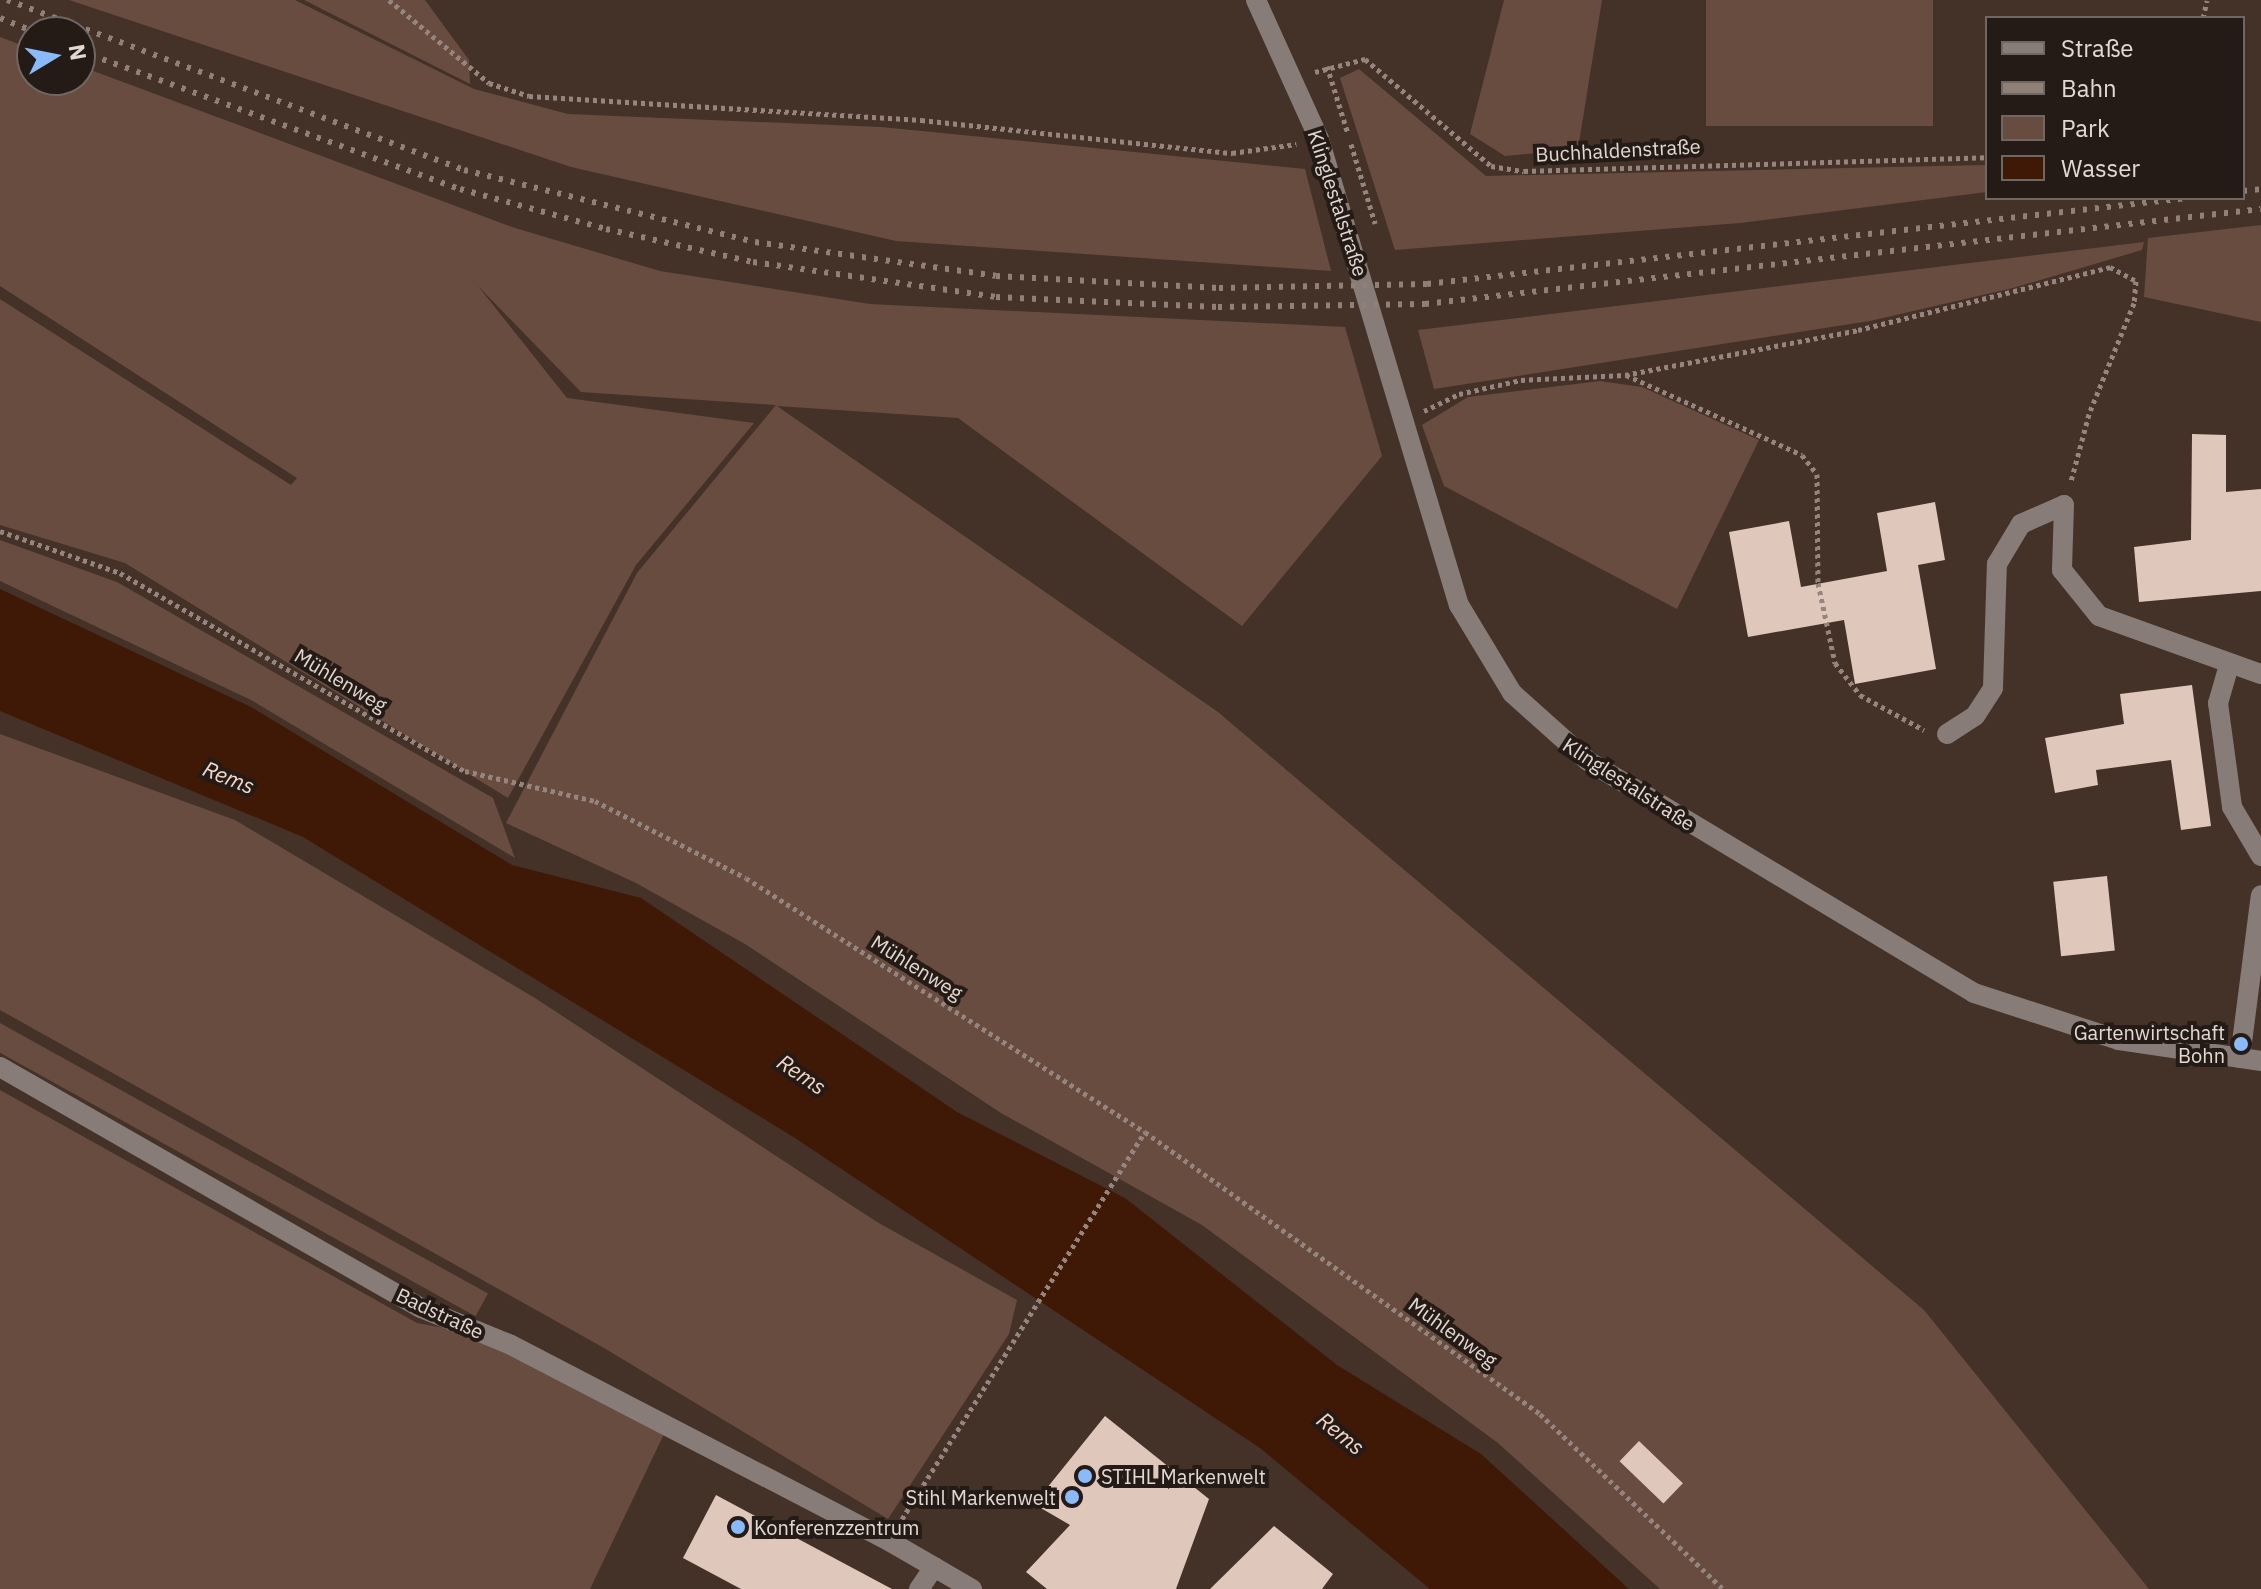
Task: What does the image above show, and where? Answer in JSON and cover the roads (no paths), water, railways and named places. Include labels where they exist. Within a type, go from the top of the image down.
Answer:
[{"type":"street","name":"Klinglestalstraße","points":[[1256,0],[1319,139],[1459,605],[1482,652],[1542,725],[1588,761],[1974,993],[2119,1040],[2251,1060]]},
{"type":"street","points":[[1947,734],[1975,716],[1993,688],[1997,564],[2021,524],[2064,505],[2062,570],[2099,616],[2261,674]]},
{"type":"street","points":[[2229,665],[2218,703],[2232,807],[2261,856]]},
{"type":"street","points":[[2251,1060],[2261,895]]},
{"type":"street","name":"Badstraße","points":[[0,1067],[421,1308],[511,1345],[934,1567]]},
{"type":"street","points":[[919,1589],[934,1567],[972,1589]]},
{"type":"water","name":"Rems","points":[[0,589],[251,707],[512,865],[641,898],[957,1112],[1125,1198],[1337,1365],[1481,1454],[1629,1589],[1430,1589],[1260,1448],[795,1138],[303,837],[0,711]]},
{"type":"railway","points":[[7,0],[464,170],[755,242],[996,276],[1219,288],[1427,284],[2169,200]]},
{"type":"railway","points":[[0,18],[16,25]]},
{"type":"railway","points":[[96,57],[460,189],[606,229],[753,262],[996,297],[1218,307],[1425,304],[2261,209]]},
{"type":"railway","points":[[2245,191],[2261,189]]},
{"type":"place","name":"Gartenwirtschaft Bohn","points":[[2241,1044]]},
{"type":"place","name":"STIHL Markenwelt","points":[[1085,1476]]},
{"type":"place","name":"Stihl Markenwelt","points":[[1072,1497]]},
{"type":"place","name":"Konferenzzentrum","points":[[738,1527]]}]
